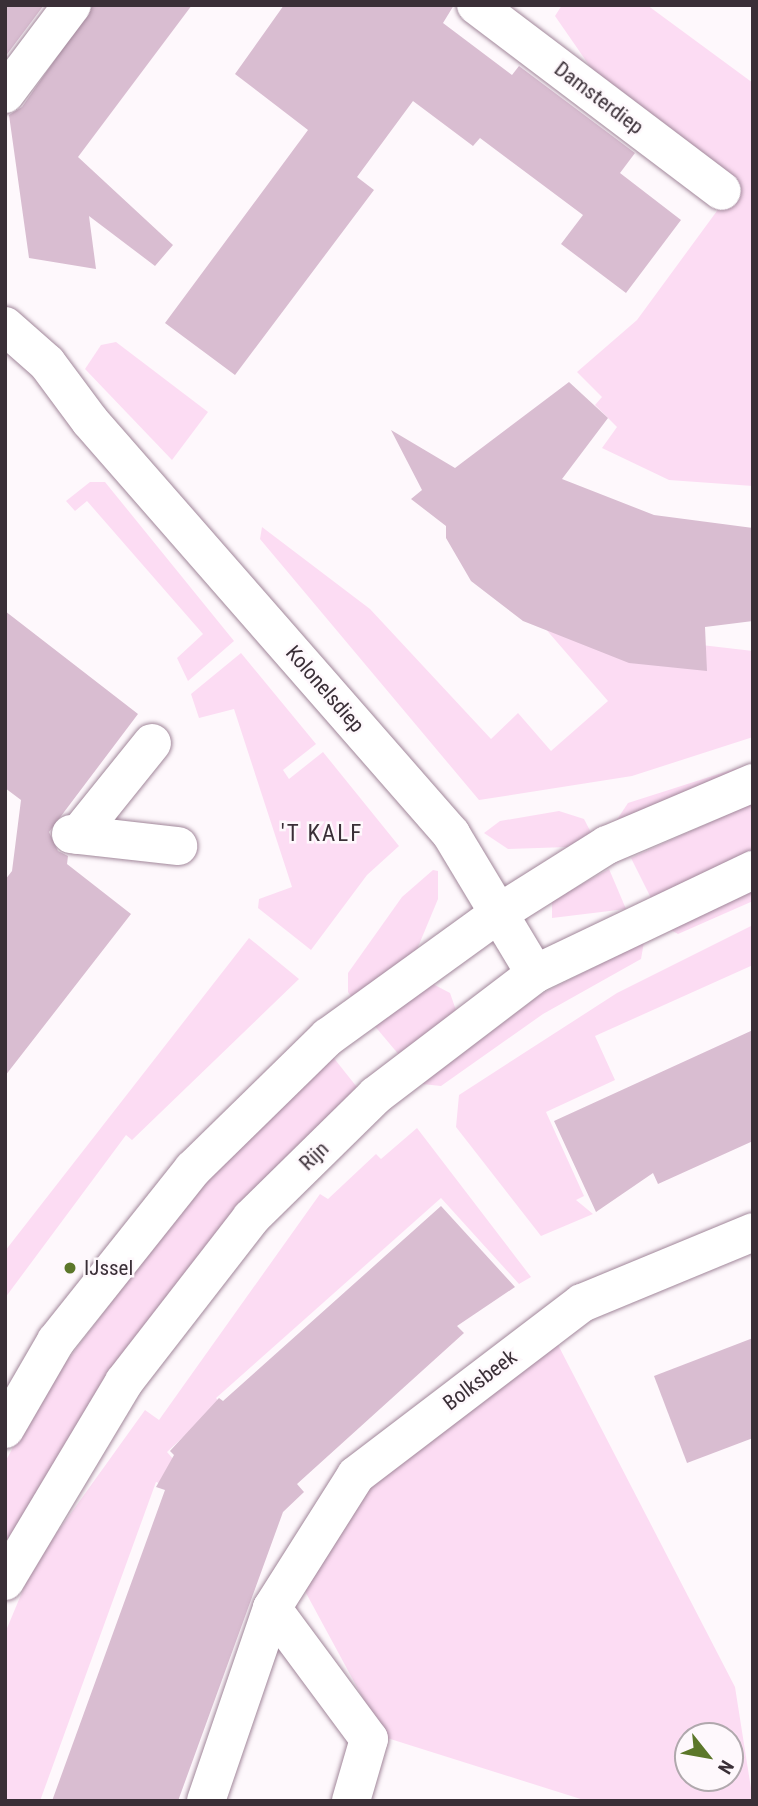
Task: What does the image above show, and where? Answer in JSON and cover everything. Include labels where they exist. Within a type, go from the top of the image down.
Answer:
[{"type":"street","points":[[5,94],[72,5]]},
{"type":"street","name":"Damsterdiep","points":[[476,5],[722,191]]},
{"type":"street","name":"Kolonelsdiep","points":[[5,326],[47,363],[90,421],[451,834],[502,911],[535,974]]},
{"type":"street","points":[[152,743],[75,835],[178,846]]},
{"type":"street","points":[[5,1429],[56,1341],[193,1169],[351,1018],[502,911],[607,845],[753,783]]},
{"type":"street","name":"Rijn","points":[[5,1581],[124,1382],[251,1218],[376,1095],[535,974],[753,870]]},
{"type":"street","name":"Bolksbeek","points":[[206,1801],[272,1608],[356,1475],[582,1303],[753,1232]]},
{"type":"street","points":[[272,1608],[369,1739],[351,1801]]},
{"type":"shaded area","points":[[562,5],[647,5],[753,83],[753,486],[669,480],[602,448],[617,427],[595,405],[602,397],[577,372],[637,320],[736,185],[600,81],[555,16]]},
{"type":"shaded area","points":[[116,342],[208,412],[172,460],[85,369],[101,345]]},
{"type":"shaded area","points":[[90,482],[105,482],[234,641],[188,681],[177,658],[203,634],[87,501],[75,511],[66,501]]},
{"type":"shaded area","points":[[262,527],[370,609],[491,739],[518,713],[551,751],[608,701],[518,597],[641,638],[753,651],[753,737],[632,776],[479,800],[260,539]]},
{"type":"shaded area","points":[[241,653],[316,744],[283,770],[289,779],[323,752],[399,846],[367,875],[311,950],[258,908],[259,899],[292,887],[234,709],[199,718],[191,694]]},
{"type":"shaded area","points":[[750,764],[753,774],[614,824],[628,803]]},
{"type":"shaded area","points":[[753,803],[753,855],[652,900],[631,858]]},
{"type":"shaded area","points":[[559,811],[584,819],[598,846],[508,849],[484,833],[500,821]]},
{"type":"shaded area","points":[[609,869],[626,909],[552,918],[552,901]]},
{"type":"shaded area","points":[[433,870],[438,871],[438,899],[413,959],[355,1002],[348,992],[348,973],[402,897]]},
{"type":"shaded area","points":[[753,883],[753,901],[678,934],[669,929]]},
{"type":"shaded area","points":[[753,925],[753,965],[595,1036],[615,1080],[546,1112],[584,1196],[576,1200],[593,1214],[541,1236],[456,1127],[459,1095],[617,993]]},
{"type":"shaded area","points":[[249,938],[299,979],[132,1140],[126,1135],[5,1298],[5,1251]]},
{"type":"shaded area","points":[[644,942],[641,959],[543,1014],[441,1086],[422,1084],[541,994]]},
{"type":"shaded area","points":[[431,983],[450,993],[457,1013],[405,1062],[373,1024]]},
{"type":"shaded area","points":[[333,1057],[364,1096],[5,1565],[5,1462],[44,1391],[195,1192]]},
{"type":"shaded area","points":[[417,1128],[531,1277],[519,1284],[441,1198],[216,1398],[220,1403],[167,1452],[195,1484],[191,1494],[156,1482],[40,1801],[5,1801],[5,1633],[33,1566],[145,1410],[159,1420],[320,1194],[328,1199],[376,1154],[381,1159]]},
{"type":"shaded area","points":[[556,1341],[735,1687],[741,1722],[674,1722],[674,1792],[744,1792],[744,1744],[753,1801],[587,1801],[384,1737],[306,1593],[306,1566],[352,1495]]},
{"type":"building","points":[[5,5],[44,5],[5,57]]},
{"type":"building","points":[[93,5],[192,5],[78,157],[173,245],[155,266],[89,216],[96,269],[29,258],[9,115],[22,107]]},
{"type":"building","points":[[284,5],[454,5],[443,23],[512,75],[519,66],[635,153],[620,173],[681,220],[626,293],[561,244],[583,215],[480,138],[473,146],[413,101],[357,177],[374,190],[235,375],[165,323],[308,130],[235,74]]},
{"type":"building","points":[[569,382],[608,418],[562,479],[654,515],[753,528],[753,621],[705,627],[707,671],[629,663],[523,621],[471,581],[446,538],[446,526],[411,499],[422,490],[391,430],[455,468]]},
{"type":"building","points":[[5,611],[138,714],[49,832],[58,851],[68,856],[67,864],[131,914],[5,1076],[5,880],[12,871],[21,800],[5,788]]},
{"type":"building","points":[[753,1030],[753,1141],[658,1184],[653,1173],[596,1212],[554,1121]]},
{"type":"building","points":[[441,1206],[515,1287],[457,1326],[464,1333],[297,1484],[304,1492],[283,1512],[178,1801],[52,1801],[165,1490],[156,1487],[174,1455],[170,1451],[219,1398],[223,1401]]},
{"type":"building","points":[[753,1338],[753,1438],[687,1463],[654,1376]]},
{"type":"place","name":"IJssel","points":[[70,1268]]},
{"type":"district","name":"'T KALF","points":[[322,834]]}]
